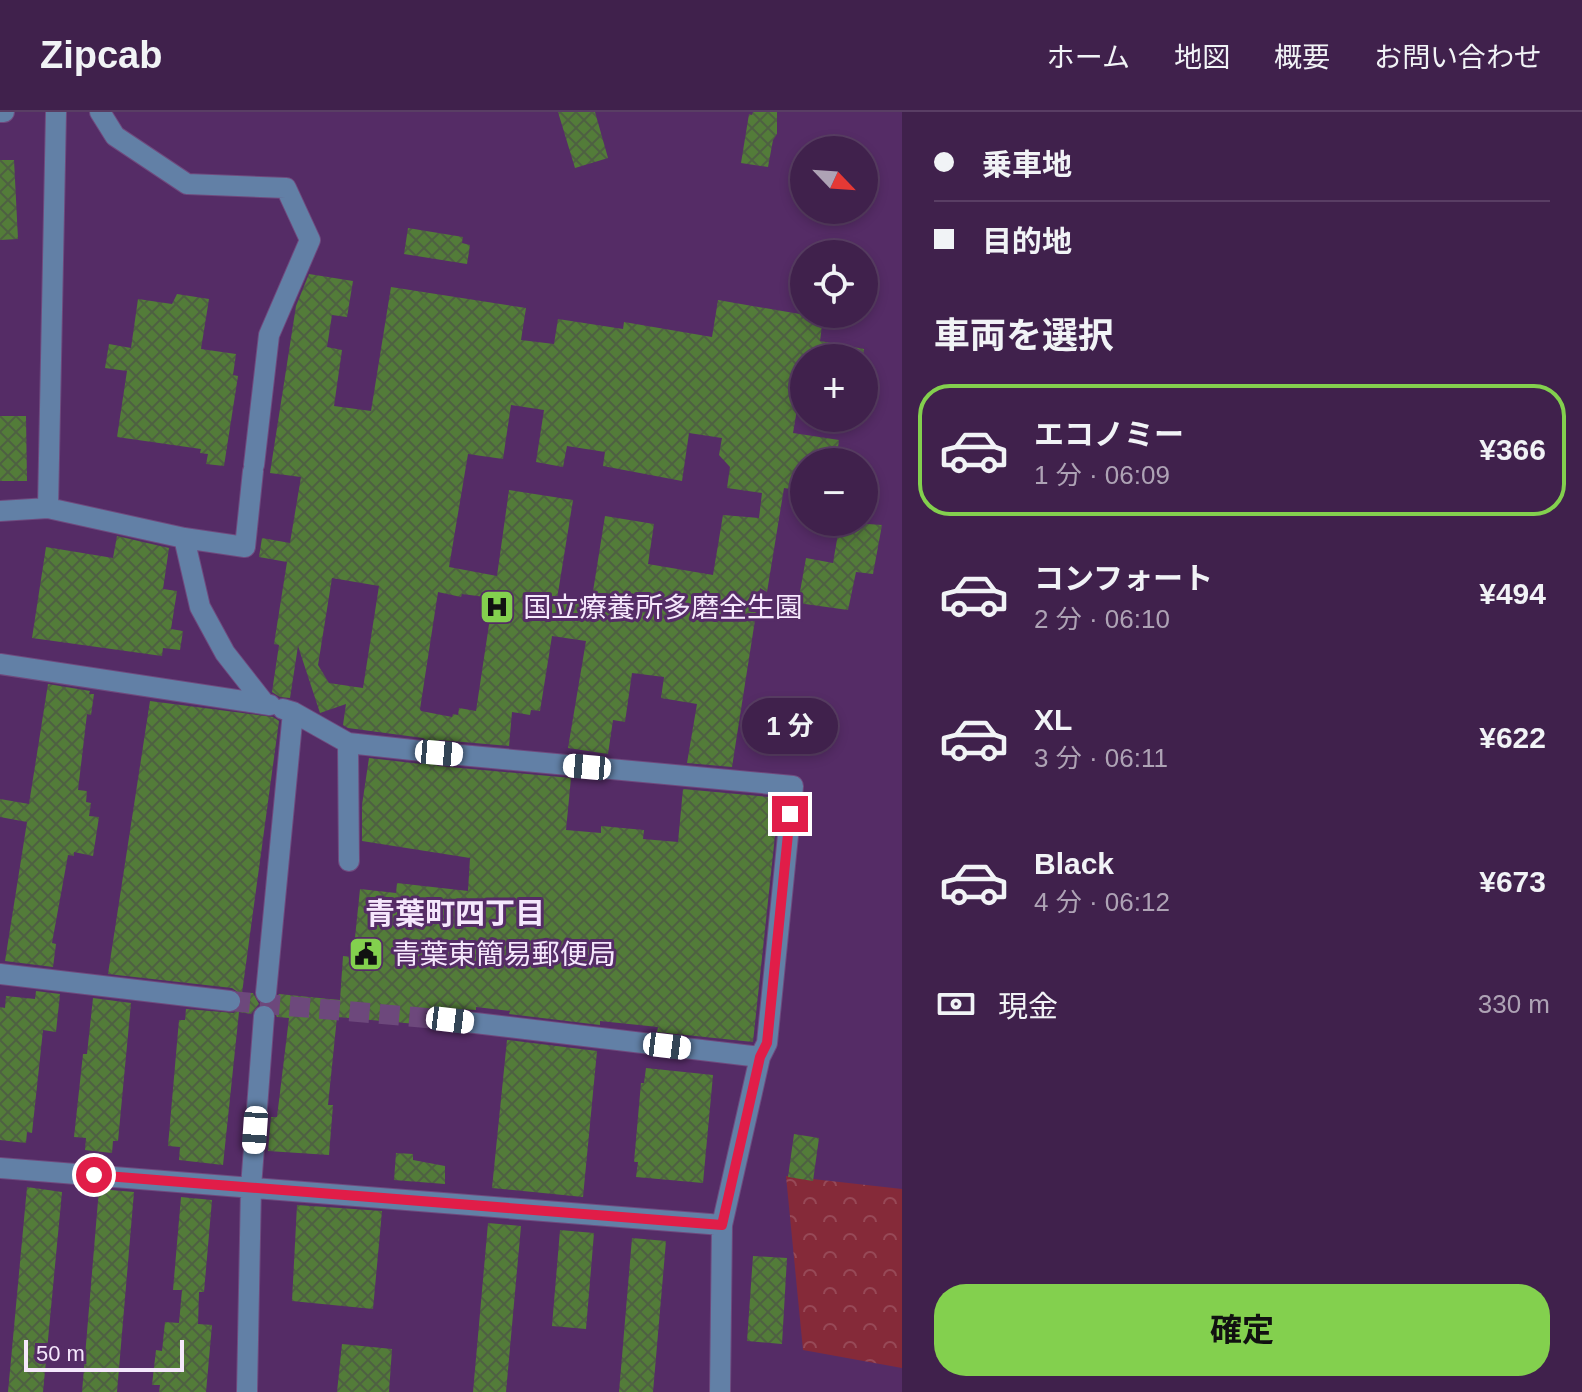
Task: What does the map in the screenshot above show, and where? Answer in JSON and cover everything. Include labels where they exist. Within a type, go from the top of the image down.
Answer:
[{"type":"lane","points":[[48,508],[56,112]]},
{"type":"lane","points":[[0,511],[48,508],[184,538],[245,547],[269,335],[310,240],[286,188],[187,184],[115,136],[100,112]]},
{"type":"lane","points":[[184,538],[200,607],[225,653],[277,707],[266,993]]},
{"type":"lane","points":[[0,664],[277,707],[348,743],[793,786],[767,1043],[760,1057],[722,1225],[720,1392]]},
{"type":"lane","points":[[348,743],[349,861]]},
{"type":"lane","points":[[0,974],[230,1001]]},
{"type":"lane","points":[[247,1392],[251,1187],[264,1016]]},
{"type":"lane","points":[[450,1020],[760,1057]]},
{"type":"lane","points":[[0,1168],[722,1225]]},
{"type":"green space","points":[[786,1176],[902,1189],[902,1368],[803,1350]]},
{"type":"building","points":[[558,112],[595,112],[608,158],[575,168]]},
{"type":"building","points":[[777,112],[777,134],[768,167],[741,163],[749,114]]},
{"type":"building","points":[[0,160],[14,160],[18,239],[0,240]]},
{"type":"building","points":[[408,228],[463,237],[462,243],[470,245],[467,264],[404,254]]},
{"type":"building","points":[[309,274],[353,281],[347,317],[332,315],[327,347],[342,350],[334,406],[371,411],[391,287],[526,308],[521,340],[554,344],[558,319],[623,329],[624,322],[712,337],[718,300],[790,312],[790,328],[822,328],[820,341],[836,344],[790,344],[790,432],[839,440],[838,448],[790,448],[790,489],[784,488],[767,592],[760,588],[732,767],[687,763],[697,704],[661,698],[664,677],[632,673],[625,722],[613,720],[608,754],[568,748],[586,641],[552,636],[540,711],[531,710],[530,715],[512,712],[509,746],[440,740],[432,743],[423,738],[348,728],[343,725],[346,704],[320,713],[298,646],[290,698],[272,692],[279,645],[274,644],[287,562],[259,557],[262,538],[290,543],[301,477],[270,473],[296,306]],"holes":[[[511,405],[544,410],[536,462],[563,467],[567,446],[605,452],[603,466],[682,481],[689,433],[722,438],[719,455],[730,467],[727,488],[762,493],[759,518],[723,515],[713,575],[648,564],[654,524],[605,516],[591,604],[557,599],[573,500],[509,490],[497,576],[449,567],[468,454],[503,459]],[[332,578],[379,586],[363,688],[329,683],[318,665]],[[438,592],[461,597],[462,594],[493,598],[476,711],[459,708],[458,715],[453,714],[452,717],[420,709]]]},
{"type":"building","points":[[177,294],[209,299],[201,349],[236,354],[233,375],[238,376],[224,466],[206,464],[208,454],[200,453],[201,449],[117,437],[127,371],[105,368],[109,344],[131,348],[138,299],[172,304]]},
{"type":"building","points":[[0,416],[26,416],[27,481],[0,481]]},
{"type":"building","points":[[878,525],[882,525],[873,574],[856,572],[848,610],[798,603],[806,558],[833,563],[838,536],[878,536]]},
{"type":"building","points":[[117,536],[169,548],[163,589],[177,591],[171,629],[183,631],[180,650],[163,648],[162,656],[32,638],[46,547],[113,558]]},
{"type":"building","points":[[48,684],[94,694],[91,715],[87,714],[78,790],[87,791],[86,802],[91,803],[89,816],[99,817],[93,856],[74,852],[74,856],[68,855],[52,943],[56,944],[53,967],[5,961],[27,822],[0,817],[0,799],[29,804]]},
{"type":"building","points":[[150,701],[273,717],[279,721],[242,993],[253,993],[259,1004],[251,1014],[239,1012],[223,1165],[179,1160],[180,1147],[168,1146],[179,1020],[185,1020],[186,1009],[234,1013],[243,1003],[242,995],[232,988],[108,974]]},
{"type":"building","points":[[369,758],[421,764],[429,761],[438,766],[571,778],[566,830],[601,833],[601,826],[644,830],[643,839],[678,842],[683,789],[779,798],[753,1042],[657,1032],[658,1027],[600,1021],[600,1025],[476,1007],[476,1010],[444,1008],[437,1018],[439,1026],[337,1017],[328,1105],[333,1105],[329,1155],[268,1151],[271,1117],[277,1117],[289,1018],[277,1017],[271,1005],[279,994],[340,1000],[343,956],[353,957],[360,889],[396,893],[397,883],[468,891],[470,858],[362,841],[362,805]]},
{"type":"building","points":[[36,991],[60,994],[56,1032],[43,1030],[32,1133],[27,1132],[26,1143],[0,1140],[0,1007],[5,1008],[6,996],[35,999]]},
{"type":"building","points":[[93,998],[131,1003],[118,1141],[113,1141],[112,1153],[85,1150],[86,1138],[74,1137]]},
{"type":"building","points":[[507,1040],[597,1051],[583,1197],[492,1188]]},
{"type":"building","points":[[646,1068],[713,1075],[703,1183],[636,1177],[638,1162],[634,1162],[641,1083],[644,1083]]},
{"type":"building","points":[[794,1134],[819,1138],[813,1181],[788,1177]]},
{"type":"building","points":[[396,1153],[413,1154],[413,1160],[445,1166],[445,1184],[394,1180]]},
{"type":"building","points":[[27,1187],[62,1192],[43,1392],[8,1392]]},
{"type":"building","points":[[99,1189],[134,1192],[117,1392],[82,1392]]},
{"type":"building","points":[[181,1197],[212,1200],[204,1292],[199,1292],[198,1324],[212,1325],[206,1392],[159,1392],[160,1385],[152,1385],[156,1350],[162,1351],[165,1322],[179,1323],[182,1290],[173,1290]]},
{"type":"building","points":[[297,1205],[382,1211],[373,1309],[292,1301]]},
{"type":"building","points":[[488,1223],[521,1226],[506,1392],[473,1392]]},
{"type":"building","points":[[560,1230],[594,1233],[586,1329],[552,1326]]},
{"type":"building","points":[[632,1238],[666,1241],[653,1392],[619,1392]]},
{"type":"building","points":[[753,1256],[787,1258],[782,1344],[747,1341]]},
{"type":"building","points":[[342,1344],[392,1349],[389,1392],[337,1392]]},
{"type":"tunnel","points":[[230,1001],[450,1020]]},
{"type":"place","name":"国立療養所多磨全生園","points":[[497,607]]},
{"type":"place","name":"青葉東簡易郵便局","points":[[366,954]]},
{"type":"district","name":"青葉町四丁目","points":[[455,913]]},
{"type":"route","points":[[94,1175],[722,1225],[760,1057],[767,1043],[790,814]]}]
